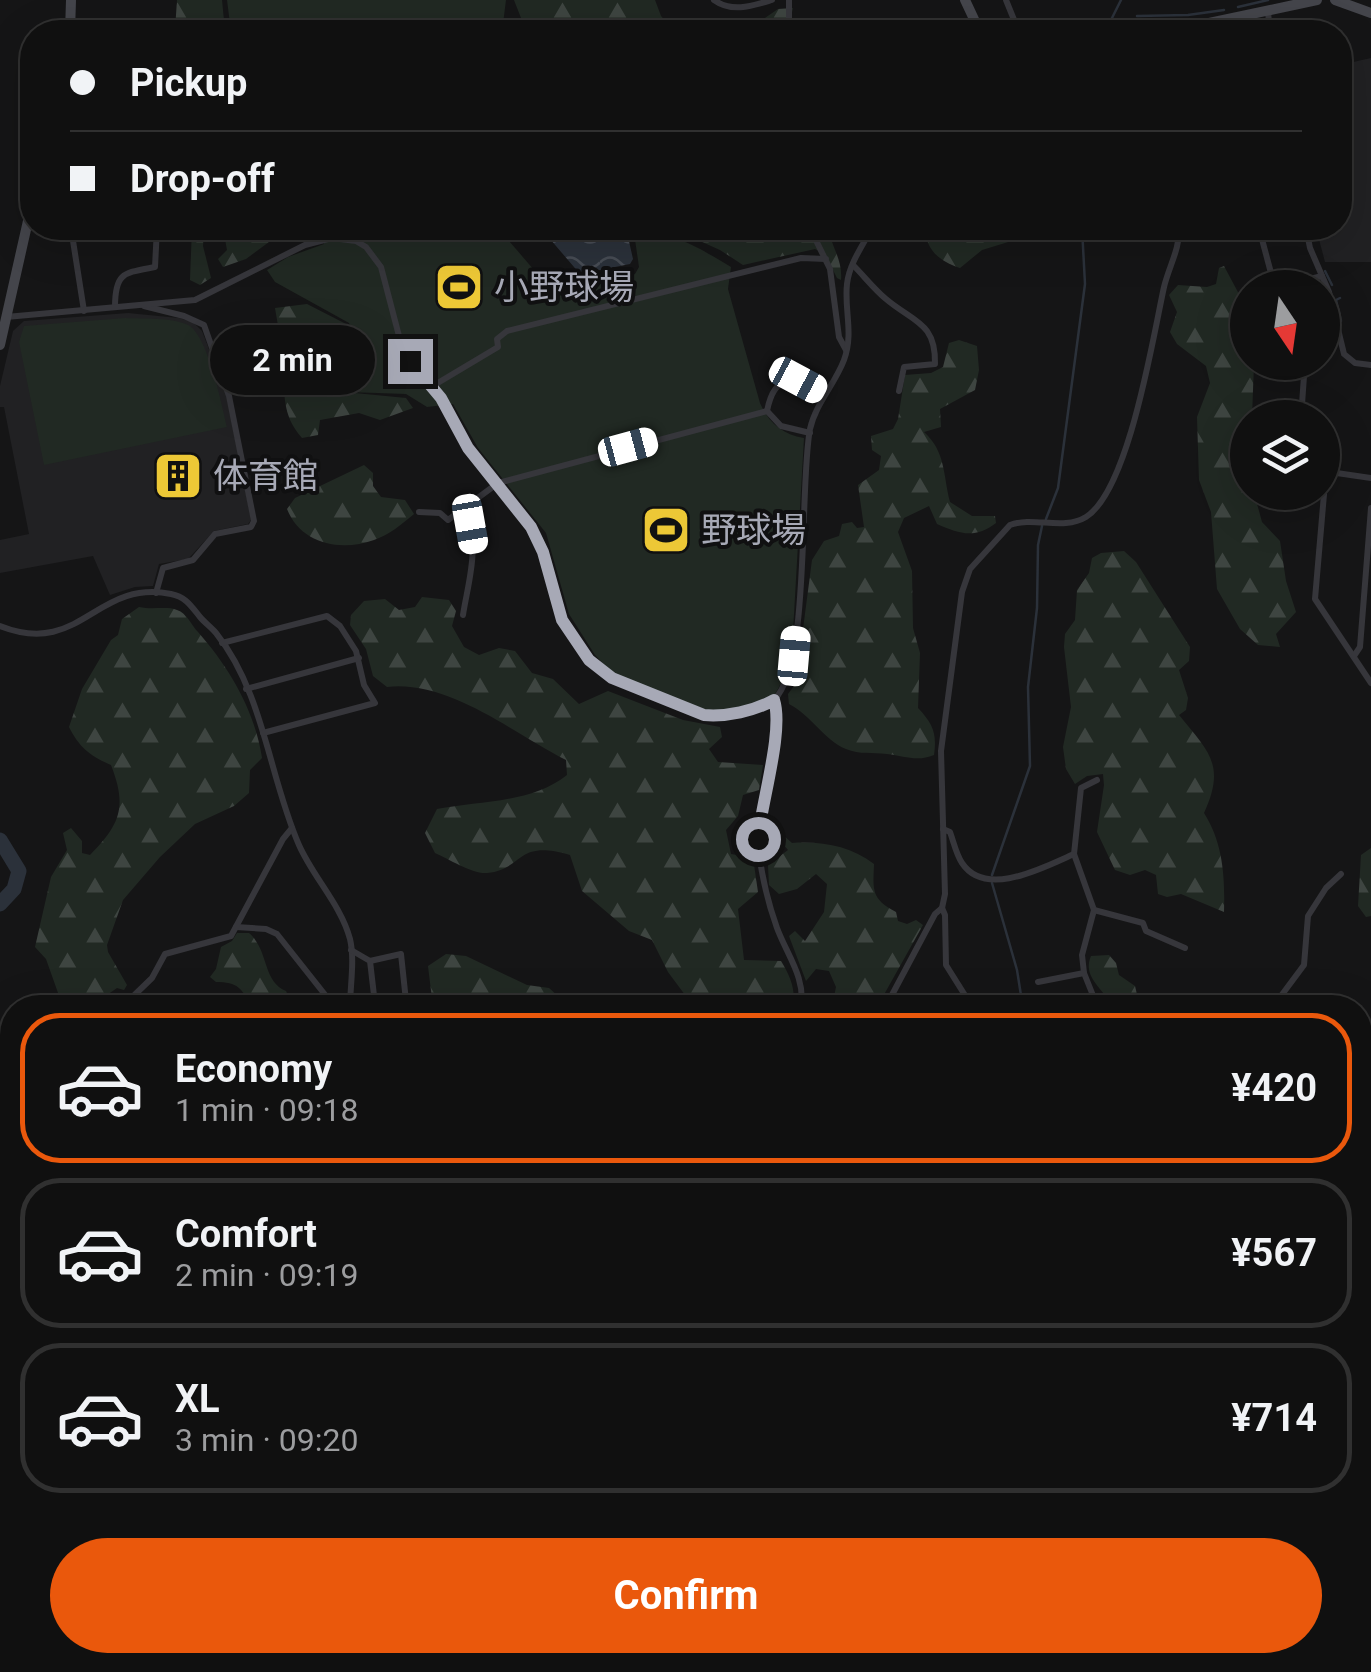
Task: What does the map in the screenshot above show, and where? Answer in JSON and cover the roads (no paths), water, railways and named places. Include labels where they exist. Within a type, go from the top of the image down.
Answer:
[{"type":"main road","points":[[1234,20],[1316,0]]},
{"type":"main road","points":[[1336,0],[1371,14]]},
{"type":"main road","points":[[0,345],[6,291],[21,240]]},
{"type":"street","points":[[714,0],[724,8],[735,8],[772,0]]},
{"type":"street","points":[[1268,12],[1269,20]]},
{"type":"street","points":[[73,240],[84,311]]},
{"type":"street","points":[[116,308],[117,282],[126,272],[155,267],[156,240]]},
{"type":"street","points":[[6,316],[185,302],[209,295],[304,245],[324,240]]},
{"type":"street","points":[[356,240],[381,267],[399,336],[419,375],[441,398],[468,448],[539,540],[562,620],[589,660],[632,687],[704,715],[718,716],[774,700],[782,692],[794,656],[810,432],[846,350],[850,327],[846,286],[866,240]]},
{"type":"street","points":[[816,240],[832,276],[839,337],[846,350]]},
{"type":"street","points":[[965,995],[946,966],[941,751],[964,579],[1010,525],[1066,523],[1087,517],[1116,475],[1136,414],[1166,281],[1180,240]]},
{"type":"street","points":[[1261,240],[1270,270]]},
{"type":"street","points":[[1308,240],[1319,270]]},
{"type":"street","points":[[431,386],[498,347],[497,340],[506,331],[801,258],[826,259]]},
{"type":"street","points":[[852,265],[886,299],[922,324],[933,339],[935,364],[904,368],[899,392]]},
{"type":"street","points":[[143,305],[204,325],[229,396],[254,521],[251,527],[215,534],[193,560],[163,568],[156,593]]},
{"type":"street","points":[[1340,340],[1344,354],[1356,363],[1371,364]]},
{"type":"street","points":[[767,411],[776,387],[790,380],[798,380],[824,394]]},
{"type":"street","points":[[420,512],[440,514],[448,520],[498,483],[767,411]]},
{"type":"street","points":[[767,411],[781,426],[810,432]]},
{"type":"street","points":[[1340,473],[1371,478]]},
{"type":"street","points":[[1354,656],[1360,646],[1371,508]]},
{"type":"street","points":[[461,510],[468,520],[474,548],[463,615]]},
{"type":"street","points":[[1321,510],[1314,600],[1371,683]]},
{"type":"street","points":[[0,626],[34,635],[52,634],[124,595],[172,594],[191,604],[222,643],[246,690],[292,828],[345,926],[351,950],[350,995]]},
{"type":"street","points":[[222,643],[327,616],[340,626],[359,658],[364,684],[374,704],[263,733]]},
{"type":"street","points":[[246,690],[359,658]]},
{"type":"street","points":[[774,700],[777,708],[758,839],[776,927],[803,995]]},
{"type":"street","points":[[1093,995],[1084,972],[1083,944],[1094,910],[1074,854],[1081,788],[1097,780]]},
{"type":"street","points":[[134,995],[152,978],[164,954],[226,940],[282,839],[292,828]]},
{"type":"street","points":[[942,828],[950,832],[968,870],[991,879],[1034,872],[1074,854]]},
{"type":"street","points":[[1281,995],[1304,964],[1308,916],[1326,888],[1341,874]]},
{"type":"street","points":[[892,995],[935,914],[942,908]]},
{"type":"street","points":[[1094,910],[1143,923],[1146,931],[1185,948]]},
{"type":"street","points":[[236,927],[254,926],[278,934],[325,995]]},
{"type":"street","points":[[351,950],[370,961],[401,954],[405,995]]},
{"type":"street","points":[[370,961],[373,995]]},
{"type":"street","points":[[1038,982],[1084,972]]},
{"type":"water","points":[[551,240],[629,240],[633,259],[630,264],[580,274]]},
{"type":"waterway","points":[[1111,20],[1121,0]]},
{"type":"waterway","points":[[1238,7],[1268,0]]},
{"type":"waterway","points":[[1137,16],[1224,10]]},
{"type":"waterway","points":[[1046,519],[1058,488],[1085,284],[1083,240]]},
{"type":"waterway","points":[[1340,317],[1341,321]]},
{"type":"waterway","points":[[992,875],[1030,766],[1028,687],[1042,526]]},
{"type":"waterway","points":[[0,840],[19,871],[14,889],[0,904]]},
{"type":"waterway","points":[[992,883],[1021,995]]},
{"type":"place","name":"小野球場","points":[[459,287]]},
{"type":"place","name":"体育館","points":[[178,476]]},
{"type":"place","name":"野球場","points":[[666,530]]}]
